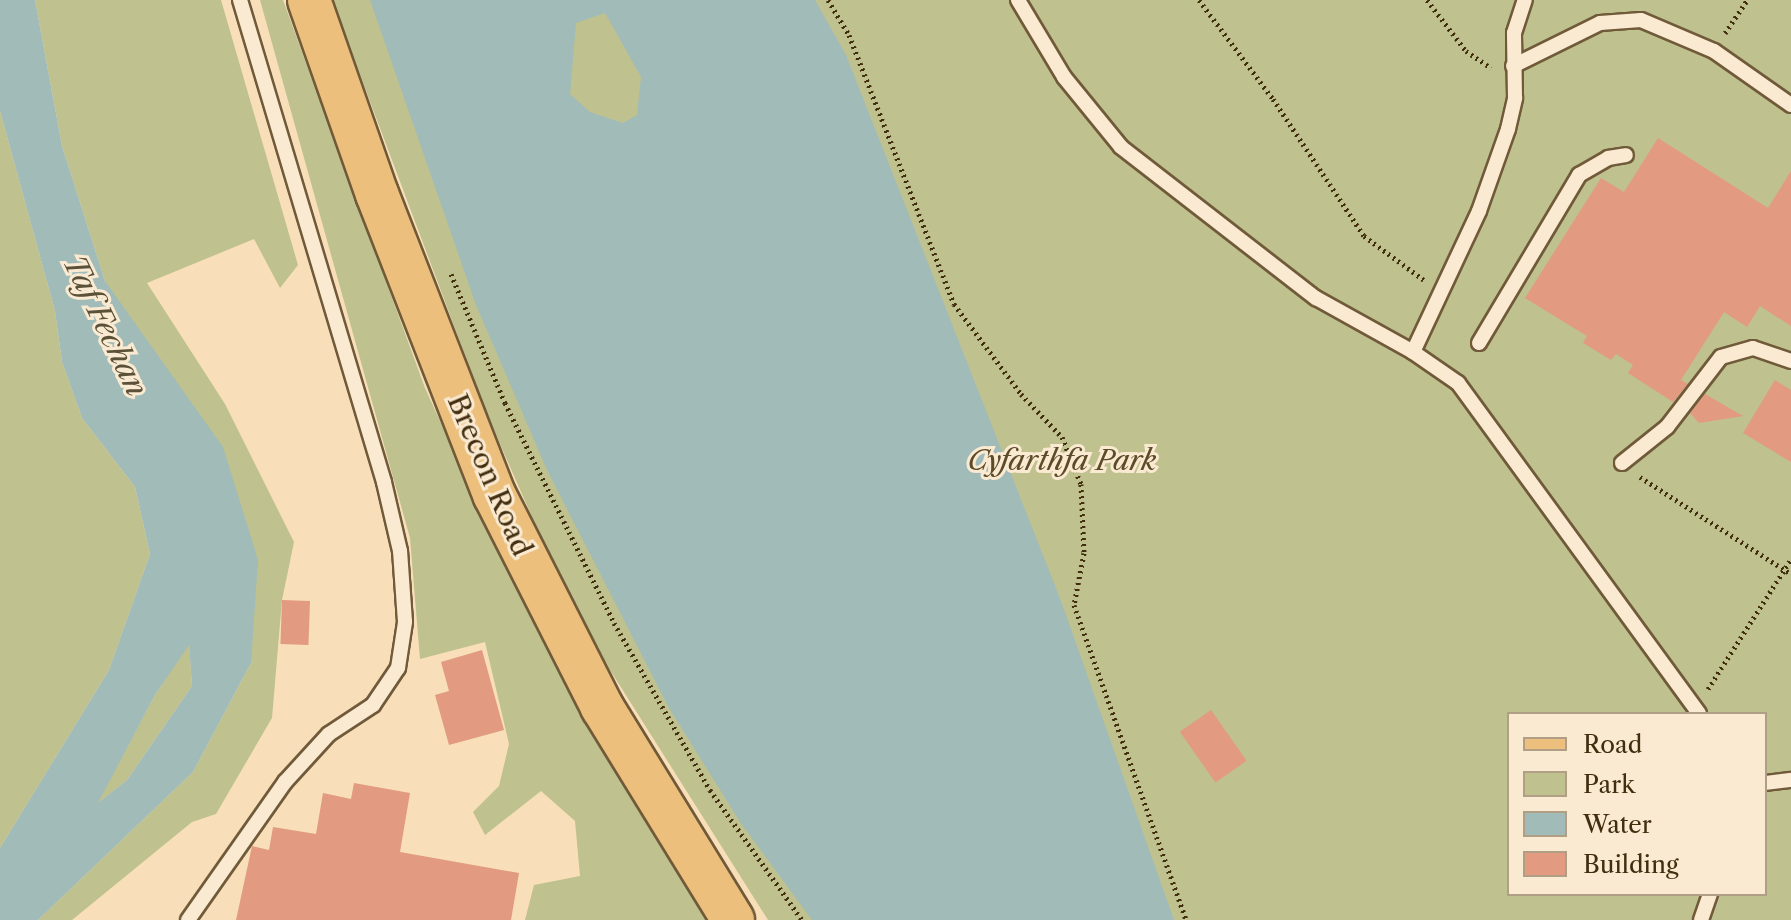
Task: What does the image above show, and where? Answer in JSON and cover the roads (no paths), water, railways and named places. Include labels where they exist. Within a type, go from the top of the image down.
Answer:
[{"type":"main road","name":"Brecon Road","points":[[309,0],[377,194],[495,496],[602,707],[733,920]]},
{"type":"lane","points":[[188,920],[285,782],[329,734],[373,705],[398,668],[405,622],[400,551],[384,482],[240,0]]},
{"type":"lane","points":[[1018,0],[1064,77],[1121,147],[1316,298],[1413,352],[1458,383],[1696,708]]},
{"type":"lane","points":[[1413,352],[1444,293],[1503,142],[1515,98],[1514,33],[1525,0]]},
{"type":"lane","points":[[1513,66],[1600,23],[1641,20],[1714,51],[1791,105]]},
{"type":"lane","points":[[1479,343],[1579,175],[1608,158],[1626,155]]},
{"type":"lane","points":[[1622,463],[1667,427],[1721,357],[1753,348],[1791,361]]},
{"type":"lane","points":[[1767,783],[1791,780]]},
{"type":"lane","points":[[1701,920],[1709,896]]},
{"type":"water","name":"Taf Fechan","points":[[0,0],[35,0],[62,146],[105,281],[223,447],[258,560],[251,663],[193,772],[38,920],[0,920],[0,848],[109,670],[150,554],[135,487],[82,418],[62,362],[55,311],[0,111]],"holes":[[[189,645],[192,686],[127,780],[98,803],[155,695]]]},
{"type":"water","points":[[370,0],[815,0],[846,55],[1061,601],[1174,920],[812,920],[740,822],[669,708],[547,470],[476,305]],"holes":[[[605,13],[641,77],[637,115],[623,123],[590,112],[570,94],[576,23]]]},
{"type":"park label","name":"Cyfarthfa Park","points":[[1062,460]]}]
